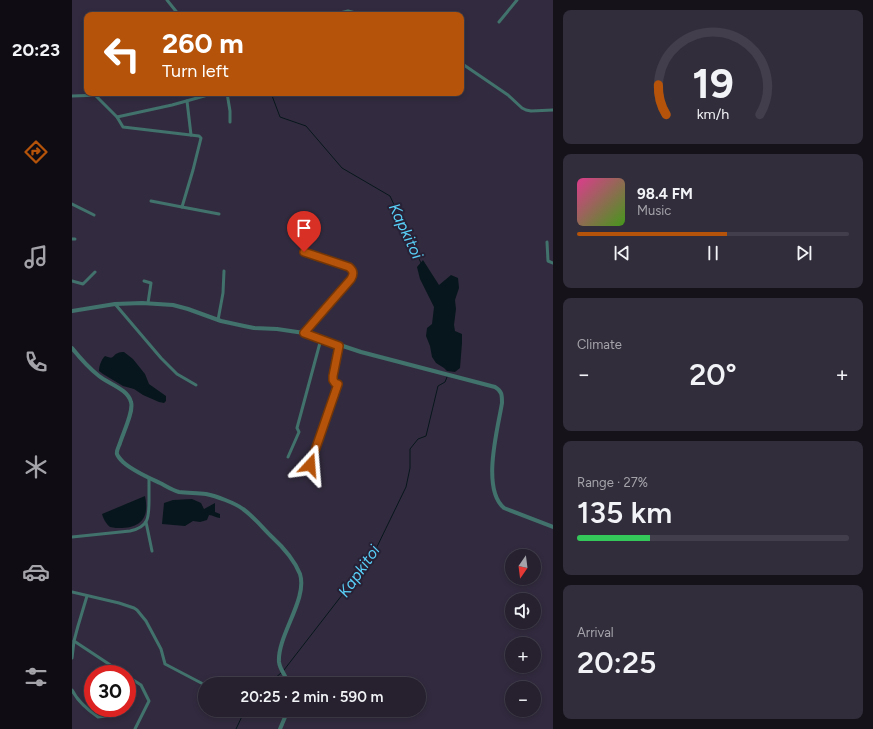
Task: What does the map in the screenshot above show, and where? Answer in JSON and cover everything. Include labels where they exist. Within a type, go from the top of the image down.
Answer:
[{"type":"street","points":[[167,0],[177,12]]},
{"type":"street","points":[[499,22],[517,0]]},
{"type":"street","points":[[464,65],[508,95],[522,108],[531,111],[553,110]]},
{"type":"street","points":[[72,96],[84,95]]},
{"type":"street","points":[[96,96],[117,117],[123,127],[199,136],[201,138],[182,207]]},
{"type":"street","points":[[117,117],[204,96]]},
{"type":"street","points":[[228,96],[230,122]]},
{"type":"street","points":[[187,101],[191,135]]},
{"type":"street","points":[[151,201],[219,214]]},
{"type":"street","points":[[72,204],[94,215]]},
{"type":"street","points":[[547,242],[548,261],[553,263]]},
{"type":"street","points":[[304,252],[349,267],[352,269],[353,273],[351,279],[304,333]]},
{"type":"street","points":[[218,320],[223,293],[224,271]]},
{"type":"street","points":[[72,281],[82,284],[95,272]]},
{"type":"street","points":[[144,281],[157,283]]},
{"type":"street","points":[[148,303],[151,283]]},
{"type":"street","points":[[72,311],[115,304],[148,303],[173,305],[218,320],[249,327],[304,333],[360,352],[492,386],[500,390],[502,396],[492,463],[492,478],[496,496],[502,507],[553,527]]},
{"type":"street","points":[[115,304],[161,358],[178,374],[196,385]]},
{"type":"street","points":[[288,457],[299,432],[297,428],[321,339]]},
{"type":"street","points":[[310,465],[338,384],[333,380],[333,376],[339,346]]},
{"type":"street","points":[[72,348],[95,373],[121,390],[131,400],[131,412],[117,450],[117,454],[123,462],[149,478],[179,492],[207,494],[242,508],[286,550],[300,576],[301,585],[299,595],[281,646],[279,662],[282,672],[286,677]]},
{"type":"street","points":[[72,537],[130,531],[141,527],[146,522],[149,514],[149,478]]},
{"type":"street","points":[[146,522],[152,550]]},
{"type":"street","points":[[72,592],[134,608],[146,621],[161,649],[165,664],[198,681]]},
{"type":"street","points":[[72,658],[74,640],[87,596]]},
{"type":"street","points":[[74,640],[111,665]]},
{"type":"street","points":[[135,729],[149,701],[140,685],[136,682]]},
{"type":"street","points":[[72,690],[84,706]]},
{"type":"street","points":[[280,729],[285,717]]},
{"type":"shaded area","points":[[423,260],[439,285],[451,275],[458,278],[459,288],[455,300],[456,309],[454,325],[455,331],[462,334],[462,343],[460,368],[455,372],[447,371],[436,363],[432,357],[426,336],[427,328],[432,324],[434,307],[420,279],[417,267]]},
{"type":"shaded area","points":[[124,352],[133,359],[145,374],[149,384],[166,396],[166,401],[164,403],[143,395],[134,389],[123,386],[99,371],[100,363],[105,356],[112,358],[118,353]]},
{"type":"shaded area","points":[[145,496],[145,515],[140,523],[129,527],[114,528],[110,527],[106,523],[102,514]]},
{"type":"shaded area","points":[[192,499],[201,503],[204,509],[215,503],[215,512],[220,514],[220,518],[209,515],[207,520],[200,522],[193,521],[185,526],[162,524],[164,503],[173,500]]},
{"type":"waterway","name":"Kapkitoi","points":[[272,96],[280,117],[306,126],[342,168],[390,196],[421,263]]},
{"type":"waterway","name":"Kapkitoi","points":[[284,670],[373,555],[406,487],[410,468],[410,449],[418,439],[426,436],[438,386],[445,382],[447,377]]},
{"type":"waterway","name":"Kapkitoi","points":[[276,677],[281,673]]},
{"type":"waterway","name":"Kapkitoi","points":[[236,729],[242,717]]},
{"type":"route","points":[[304,252],[349,267],[353,271],[351,279],[304,333],[339,346],[333,376],[333,380],[338,384],[310,465]]}]
